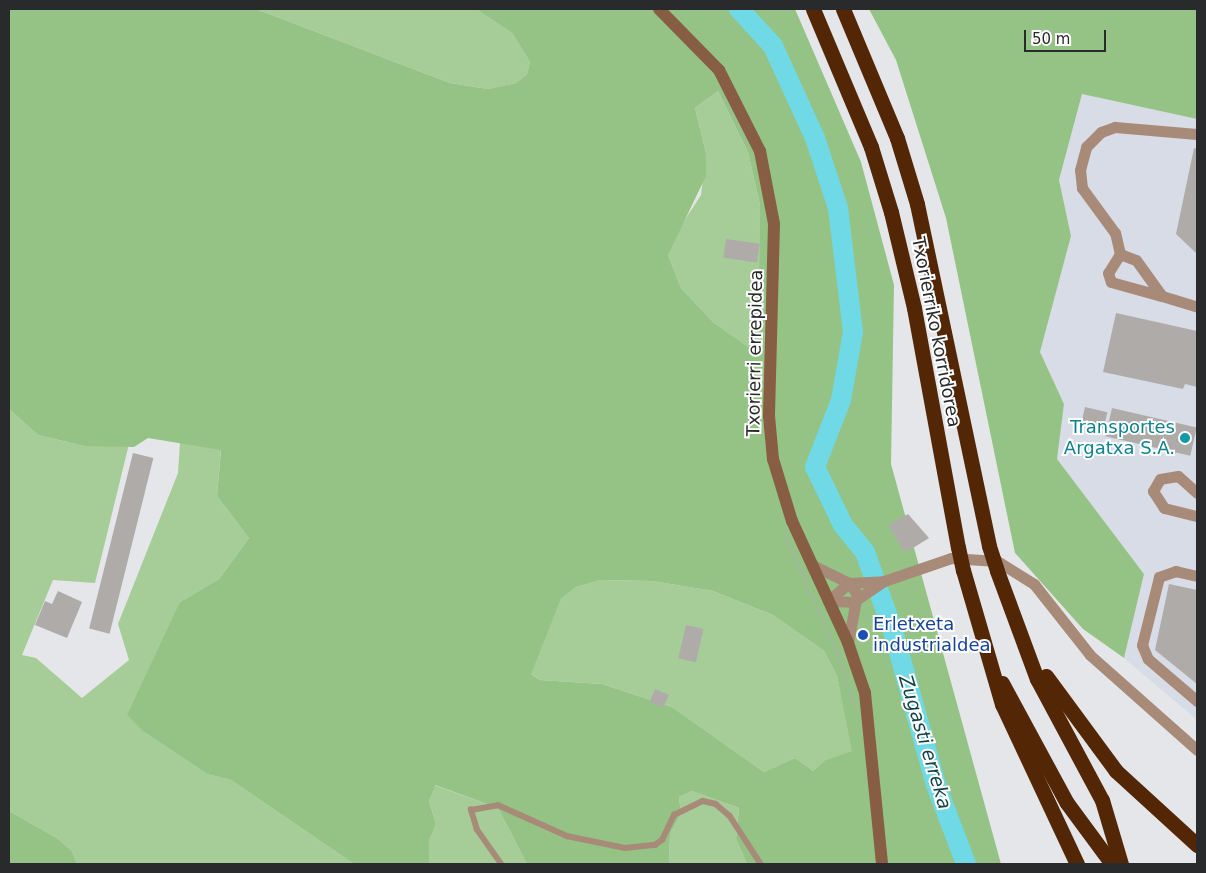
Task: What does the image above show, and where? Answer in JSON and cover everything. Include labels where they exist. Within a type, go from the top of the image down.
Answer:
[{"type":"highway","name":"Txorierriko korridorea","points":[[813,9],[868,138],[891,212],[914,308],[963,570],[994,672]]},
{"type":"highway","name":"Txorierriko korridorea","points":[[843,9],[897,138],[917,204],[989,546],[1022,640]]},
{"type":"highway","points":[[1022,640],[1037,679],[1102,800],[1122,864]]},
{"type":"highway","points":[[1022,640],[1098,750],[1136,793],[1197,846]]},
{"type":"highway","points":[[994,672],[1002,704],[1077,864]]},
{"type":"highway","points":[[994,672],[1067,803],[1112,864]]},
{"type":"main road","name":"Txorierri errepidea","points":[[659,9],[719,70],[760,152],[774,224],[770,436],[783,495],[812,565],[848,643],[865,693],[882,864]]},
{"type":"street","points":[[1197,134],[1115,127],[1101,132],[1086,147],[1081,183],[1115,233],[1120,254],[1108,273],[1111,282],[1197,307]]},
{"type":"street","points":[[1120,254],[1136,260],[1162,296]]},
{"type":"street","points":[[1197,493],[1178,476],[1160,479],[1154,491],[1164,508],[1197,516]]},
{"type":"street","points":[[812,565],[851,583],[884,581],[959,557],[986,557],[1007,566],[1034,584],[1107,672],[1197,750]]},
{"type":"street","points":[[1197,576],[1176,571],[1159,577],[1142,645],[1148,659],[1197,701]]},
{"type":"street","points":[[828,601],[860,599],[884,581]]},
{"type":"street","points":[[848,643],[860,599],[851,583]]},
{"type":"street","points":[[828,601],[851,583]]},
{"type":"lane","points":[[501,864],[477,830],[471,810],[498,805],[567,836],[625,848],[655,845],[662,840],[674,815],[703,801],[716,804],[730,816],[761,864]]},
{"type":"shaded area","points":[[1082,94],[1197,119],[1197,720],[1124,658],[1144,574],[1057,459],[1064,404],[1040,352],[1071,236],[1059,180]]},
{"type":"green space","points":[[9,9],[256,9],[450,83],[488,89],[516,83],[527,74],[530,62],[512,33],[476,9],[795,9],[861,162],[894,285],[891,464],[1001,864],[747,864],[736,838],[739,808],[692,791],[679,797],[681,814],[670,834],[669,864],[527,864],[498,808],[435,785],[429,801],[436,824],[429,841],[429,864],[354,864],[231,780],[207,774],[144,732],[127,715],[180,602],[219,579],[249,538],[217,496],[221,450],[148,438],[134,447],[84,446],[38,435],[9,409]],"holes":[[[718,91],[748,152],[760,205],[758,354],[714,323],[681,288],[668,255],[706,176],[706,153],[695,108]],[[601,580],[652,581],[713,591],[773,615],[824,651],[837,676],[852,751],[825,760],[813,771],[795,758],[764,772],[672,707],[602,684],[540,680],[531,674],[561,599],[576,587]]]},
{"type":"green space","points":[[256,9],[476,9],[512,33],[530,62],[527,74],[516,83],[488,89],[450,83]]},
{"type":"green space","points":[[869,9],[1197,9],[1197,119],[1082,94],[1059,180],[1071,236],[1040,352],[1064,404],[1057,459],[1144,574],[1124,658],[1083,629],[1015,553],[946,218],[896,60]]},
{"type":"green space","points":[[718,91],[748,152],[760,205],[759,355],[714,323],[681,288],[668,255],[671,241],[701,195],[706,153],[695,108]]},
{"type":"green space","points":[[9,409],[38,435],[84,446],[129,444],[95,583],[53,580],[22,655],[36,658],[82,698],[129,660],[118,624],[178,473],[180,442],[221,449],[217,496],[249,538],[219,579],[180,602],[144,732],[207,774],[231,780],[354,864],[77,864],[72,851],[57,838],[9,811]]},
{"type":"green space","points":[[601,580],[652,581],[713,591],[773,615],[824,651],[837,676],[853,751],[825,760],[813,771],[795,758],[764,772],[672,707],[602,684],[540,680],[530,673],[561,599],[576,587]]},
{"type":"green space","points":[[434,785],[498,808],[527,864],[429,864],[429,841],[436,824],[429,801]]},
{"type":"green space","points":[[692,791],[739,808],[736,837],[747,864],[669,864],[670,834],[681,814],[679,797]]},
{"type":"green space","points":[[9,811],[57,838],[72,851],[77,864],[9,864]]},
{"type":"building","points":[[1194,148],[1197,149],[1197,254],[1176,234]]},
{"type":"building","points":[[726,239],[760,244],[757,263],[723,258]]},
{"type":"building","points":[[1116,313],[1197,331],[1197,387],[1185,384],[1183,389],[1103,372]]},
{"type":"building","points":[[1085,407],[1107,412],[1104,428],[1081,423]]},
{"type":"building","points":[[1112,408],[1197,428],[1190,456],[1105,436]]},
{"type":"building","points":[[133,453],[153,458],[110,634],[89,629]]},
{"type":"building","points":[[908,514],[929,538],[905,553],[888,525]]},
{"type":"building","points":[[1169,584],[1197,590],[1197,684],[1155,650]]},
{"type":"building","points":[[58,591],[82,602],[67,638],[35,625],[45,601],[52,604]]},
{"type":"building","points":[[686,625],[704,629],[696,662],[678,658]]},
{"type":"building","points":[[655,689],[669,695],[663,708],[650,702]]},
{"type":"waterway","name":"Zugasti erreka","points":[[739,9],[773,46],[815,138],[838,208],[853,332],[841,400],[815,467],[843,525],[865,552],[893,631],[936,785],[966,864]]},
{"type":"place","name":"Transportes Argatxa S.A.","points":[[1185,438]]},
{"type":"place","name":"Erletxeta industrialdea","points":[[863,635]]}]
